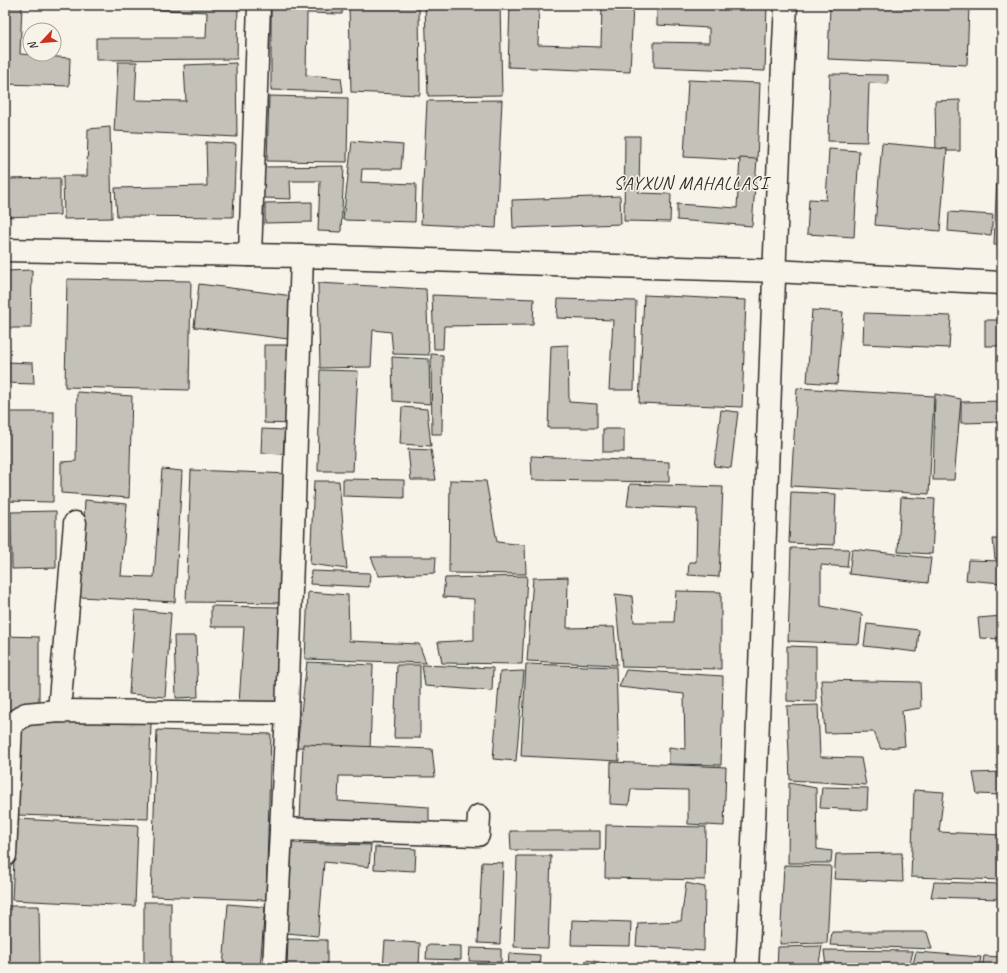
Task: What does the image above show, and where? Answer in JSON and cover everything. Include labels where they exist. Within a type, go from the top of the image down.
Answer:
[{"type":"street","points":[[250,255],[259,5]]},
{"type":"street","points":[[747,968],[753,850],[774,271],[786,5]]},
{"type":"street","points":[[5,250],[302,256],[774,271],[1002,284]]},
{"type":"street","points":[[274,968],[288,713],[302,256]]},
{"type":"street","points":[[59,711],[75,523]]},
{"type":"street","points":[[5,855],[11,724],[26,714],[59,711],[288,713]]},
{"type":"street","points":[[281,829],[478,835],[479,816]]},
{"type":"building","points":[[5,5],[22,5],[20,54],[22,54],[22,62],[62,62],[62,57],[70,58],[69,86],[5,84]]},
{"type":"building","points":[[100,5],[238,5],[237,59],[96,60],[96,38],[206,38],[207,12],[100,7]]},
{"type":"building","points":[[271,5],[343,5],[342,14],[307,13],[306,75],[341,78],[343,92],[271,90]]},
{"type":"building","points":[[349,5],[419,5],[420,95],[351,92]]},
{"type":"building","points":[[425,5],[500,5],[502,95],[428,96]]},
{"type":"building","points":[[510,5],[539,5],[538,45],[601,47],[602,5],[633,5],[630,72],[508,67]]},
{"type":"building","points":[[657,5],[767,5],[765,71],[654,67],[654,42],[709,43],[709,28],[657,25]]},
{"type":"building","points":[[830,5],[969,5],[967,65],[828,59]]},
{"type":"building","points":[[118,62],[137,62],[135,100],[186,101],[184,65],[236,63],[237,137],[114,131]]},
{"type":"building","points":[[830,74],[888,75],[888,84],[869,83],[867,142],[828,141]]},
{"type":"building","points":[[688,80],[760,83],[757,161],[684,157]]},
{"type":"building","points":[[269,96],[348,98],[347,162],[267,161]]},
{"type":"building","points":[[502,100],[496,228],[421,224],[427,101]]},
{"type":"building","points":[[960,100],[960,151],[936,151],[935,101]]},
{"type":"building","points":[[110,127],[112,218],[64,219],[63,176],[87,176],[88,129]]},
{"type":"building","points":[[625,136],[640,136],[639,193],[671,194],[670,222],[624,221]]},
{"type":"building","points":[[352,141],[403,145],[401,169],[362,169],[361,182],[416,184],[415,222],[343,220]]},
{"type":"building","points":[[206,142],[236,144],[233,217],[117,216],[115,188],[207,186]]},
{"type":"building","points":[[882,143],[947,149],[940,231],[875,225]]},
{"type":"building","points":[[829,149],[859,151],[854,237],[807,234],[809,199],[826,200]]},
{"type":"building","points":[[998,150],[1002,150],[1002,245],[994,245]]},
{"type":"building","points":[[740,158],[757,159],[752,226],[677,220],[677,204],[737,208]]},
{"type":"building","points":[[344,166],[341,232],[318,231],[320,181],[290,181],[291,199],[263,198],[264,167]]},
{"type":"building","points":[[60,178],[60,215],[5,217],[5,179]]},
{"type":"building","points":[[620,196],[621,224],[513,228],[512,200]]},
{"type":"building","points":[[312,202],[312,222],[265,223],[265,203]]},
{"type":"building","points":[[949,212],[993,215],[991,235],[948,231]]},
{"type":"building","points":[[32,270],[31,328],[5,328],[5,271]]},
{"type":"building","points":[[67,279],[191,281],[189,390],[65,387]]},
{"type":"building","points":[[318,283],[426,289],[429,355],[393,354],[391,332],[373,330],[371,367],[320,368]]},
{"type":"building","points":[[199,284],[293,296],[288,339],[194,327]]},
{"type":"building","points":[[432,295],[534,299],[533,325],[444,326],[443,349],[434,349]]},
{"type":"building","points":[[644,295],[746,300],[742,407],[639,403]]},
{"type":"building","points":[[558,299],[636,301],[634,390],[609,390],[613,320],[557,318]]},
{"type":"building","points":[[812,310],[843,312],[837,384],[807,382]]},
{"type":"building","points":[[864,313],[951,316],[949,348],[863,344]]},
{"type":"building","points":[[985,320],[1001,320],[1001,346],[985,346]]},
{"type":"building","points":[[264,345],[291,345],[292,424],[264,423]]},
{"type":"building","points":[[568,345],[569,402],[597,404],[597,428],[548,428],[551,346]]},
{"type":"building","points":[[431,354],[443,355],[442,434],[432,434]]},
{"type":"building","points":[[392,357],[429,359],[430,404],[393,401]]},
{"type":"building","points":[[5,362],[33,363],[34,384],[5,383]]},
{"type":"building","points":[[320,370],[358,371],[353,471],[318,471]]},
{"type":"building","points":[[797,388],[934,396],[929,494],[791,486]]},
{"type":"building","points":[[77,392],[132,396],[129,498],[61,493],[61,462],[76,461]]},
{"type":"building","points":[[935,394],[961,399],[954,480],[933,480]]},
{"type":"building","points":[[1002,401],[1002,422],[961,423],[961,402]]},
{"type":"building","points":[[402,407],[427,409],[431,446],[400,444]]},
{"type":"building","points":[[721,410],[738,412],[731,468],[714,466]]},
{"type":"building","points":[[5,412],[54,412],[53,502],[5,501]]},
{"type":"building","points":[[262,429],[285,430],[283,454],[261,453]]},
{"type":"building","points":[[603,429],[624,429],[624,452],[603,452]]},
{"type":"building","points":[[408,449],[431,450],[436,480],[411,480]]},
{"type":"building","points":[[531,456],[669,462],[669,482],[532,480]]},
{"type":"building","points":[[162,469],[182,471],[175,602],[80,597],[85,500],[127,504],[121,576],[154,577]]},
{"type":"building","points":[[191,470],[290,474],[285,603],[186,602]]},
{"type":"building","points":[[343,479],[404,480],[404,498],[343,496]]},
{"type":"building","points":[[450,480],[486,481],[497,542],[525,545],[526,574],[449,573]]},
{"type":"building","points":[[314,481],[339,481],[347,569],[310,564]]},
{"type":"building","points":[[630,484],[723,487],[719,577],[688,575],[689,562],[696,562],[697,509],[627,506]]},
{"type":"building","points":[[791,492],[836,494],[834,545],[789,543]]},
{"type":"building","points":[[901,497],[935,499],[932,554],[898,552]]},
{"type":"building","points":[[5,510],[7,510],[5,536]]},
{"type":"building","points":[[56,511],[56,568],[12,569],[11,512]]},
{"type":"building","points":[[993,539],[1002,539],[1002,559],[995,559]]},
{"type":"building","points":[[791,548],[849,549],[847,567],[821,565],[821,606],[862,614],[859,644],[788,641]]},
{"type":"building","points":[[852,549],[931,558],[928,583],[849,574]]},
{"type":"building","points":[[371,557],[436,557],[435,573],[379,576]]},
{"type":"building","points":[[968,560],[1002,561],[1002,583],[966,580]]},
{"type":"building","points":[[311,571],[370,573],[369,587],[310,584]]},
{"type":"building","points":[[527,576],[522,664],[442,663],[438,642],[474,640],[474,599],[443,597],[445,578]]},
{"type":"building","points":[[568,577],[567,628],[614,627],[617,665],[527,661],[533,578]]},
{"type":"building","points":[[676,591],[721,592],[721,669],[622,667],[615,594],[632,596],[634,622],[674,622]]},
{"type":"building","points":[[308,592],[348,595],[349,641],[419,644],[426,663],[305,659]]},
{"type":"building","points":[[211,606],[280,607],[276,704],[239,704],[244,627],[211,627]]},
{"type":"building","points":[[135,610],[171,613],[165,697],[129,694]]},
{"type":"building","points":[[1002,616],[1002,639],[980,638],[978,618]]},
{"type":"building","points":[[867,624],[919,630],[917,652],[864,646]]},
{"type":"building","points":[[5,636],[39,637],[39,728],[5,728]]},
{"type":"building","points":[[174,636],[196,636],[198,697],[176,698]]},
{"type":"building","points":[[787,646],[816,647],[816,702],[787,701]]},
{"type":"building","points":[[307,662],[373,665],[370,750],[297,747]]},
{"type":"building","points":[[526,664],[616,667],[619,761],[521,756]]},
{"type":"building","points":[[397,665],[420,665],[420,738],[394,738]]},
{"type":"building","points":[[422,665],[493,668],[492,691],[425,686]]},
{"type":"building","points":[[626,670],[723,676],[721,765],[669,764],[669,747],[685,749],[684,694],[619,687]]},
{"type":"building","points":[[524,671],[516,761],[493,759],[500,672]]},
{"type":"building","points":[[821,680],[920,682],[921,708],[902,711],[905,746],[881,749],[874,732],[825,733]]},
{"type":"building","points":[[818,705],[820,757],[861,758],[866,785],[790,780],[787,706]]},
{"type":"building","points":[[20,718],[151,723],[148,819],[17,815]]},
{"type":"building","points":[[157,730],[271,734],[266,900],[151,896]]},
{"type":"building","points":[[303,744],[432,749],[435,777],[339,776],[338,801],[429,807],[429,827],[300,822]]},
{"type":"building","points":[[611,762],[726,767],[724,826],[688,824],[688,790],[631,789],[629,805],[610,804]]},
{"type":"building","points":[[1002,772],[1002,795],[977,794],[973,773]]},
{"type":"building","points":[[789,783],[816,788],[817,849],[832,851],[831,863],[788,863]]},
{"type":"building","points":[[822,787],[868,788],[867,810],[820,808]]},
{"type":"building","points":[[914,790],[944,792],[939,832],[1002,835],[1002,880],[911,877]]},
{"type":"building","points":[[16,819],[138,825],[135,906],[12,900]]},
{"type":"building","points":[[606,825],[706,827],[705,880],[605,878]]},
{"type":"building","points":[[510,831],[600,831],[600,850],[511,850]]},
{"type":"building","points":[[292,843],[371,845],[369,867],[324,862],[318,936],[287,933]]},
{"type":"building","points":[[375,847],[416,849],[415,871],[374,869]]},
{"type":"building","points":[[902,853],[903,882],[834,879],[836,854]]},
{"type":"building","points":[[517,856],[551,856],[548,948],[514,947]]},
{"type":"building","points":[[482,862],[503,863],[500,944],[478,943]]},
{"type":"building","points":[[784,865],[831,866],[827,943],[780,944]]},
{"type":"building","points":[[934,882],[1002,884],[1002,914],[1001,899],[931,897]]},
{"type":"building","points":[[686,883],[705,887],[704,951],[636,946],[638,923],[681,921]]},
{"type":"building","points":[[144,902],[171,902],[171,968],[144,968]]},
{"type":"building","points":[[228,904],[265,907],[260,968],[223,968]]},
{"type":"building","points":[[6,906],[39,906],[40,968],[7,968]]},
{"type":"building","points":[[572,920],[631,922],[630,946],[571,945]]},
{"type":"building","points":[[832,932],[927,932],[932,949],[830,945]]},
{"type":"building","points":[[288,939],[327,940],[327,968],[287,968]]},
{"type":"building","points":[[385,941],[420,943],[419,968],[383,968]]},
{"type":"building","points":[[427,945],[461,946],[461,960],[426,959]]},
{"type":"building","points":[[822,946],[818,968],[777,968],[778,947]]},
{"type":"building","points":[[470,948],[501,949],[501,962],[469,961]]},
{"type":"building","points":[[824,950],[913,951],[909,968],[849,968],[826,967]]},
{"type":"building","points":[[916,952],[981,957],[979,968],[912,968]]},
{"type":"building","points":[[509,953],[540,955],[539,968],[508,968]]},
{"type":"building","points":[[984,956],[1002,957],[1002,968],[982,968]]},
{"type":"building","points":[[586,960],[606,963],[606,968],[585,968]]},
{"type":"building","points":[[675,962],[714,964],[714,968],[674,968]]},
{"type":"building","points":[[495,967],[495,968],[474,968]]},
{"type":"district","name":"SAYXUN MAHALLASI","points":[[691,183]]}]
